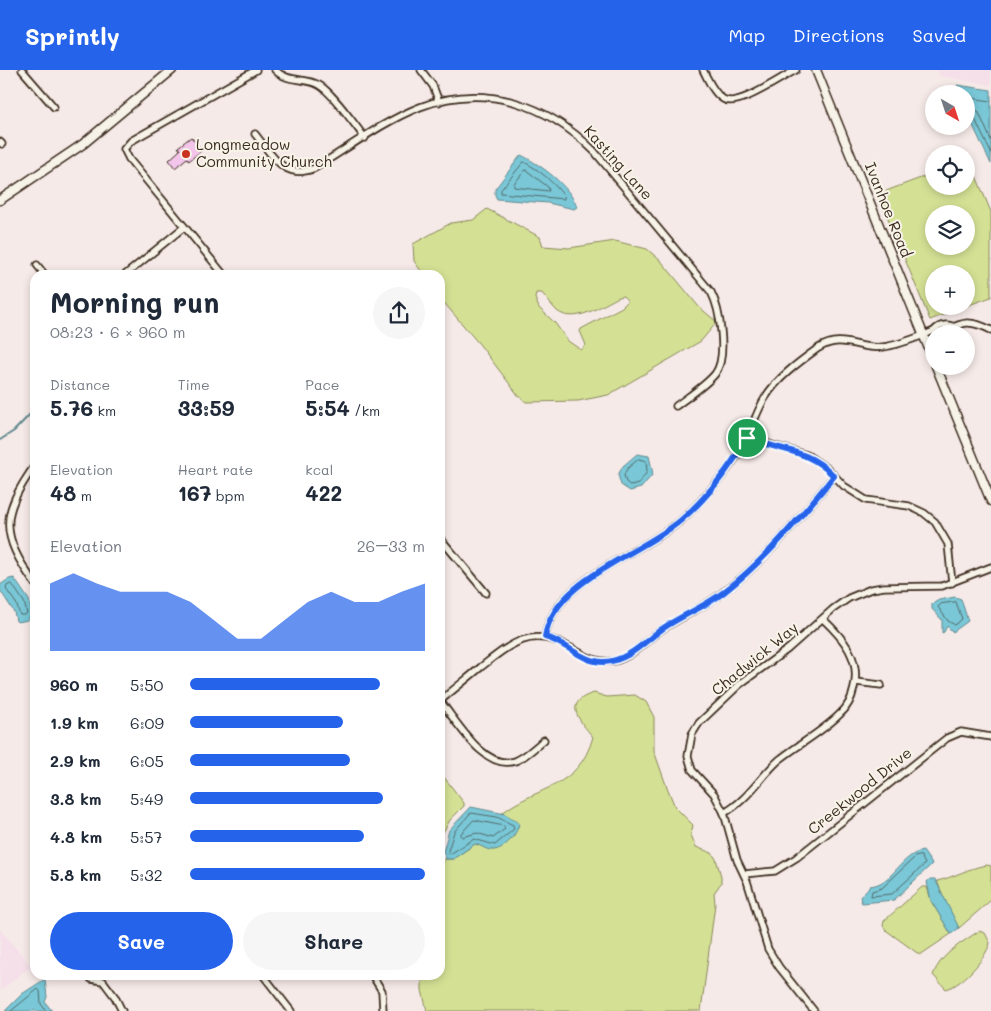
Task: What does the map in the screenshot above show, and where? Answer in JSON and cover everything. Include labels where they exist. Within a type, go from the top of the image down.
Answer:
[{"type":"main road","points":[[0,200],[83,144],[172,70]]},
{"type":"main road","name":"Ivanhoe Road","points":[[816,70],[925,340]]},
{"type":"main road","points":[[940,375],[991,501]]},
{"type":"street","points":[[22,70],[54,107]]},
{"type":"street","points":[[220,270],[129,159],[124,149],[131,141],[256,70]]},
{"type":"street","points":[[276,70],[281,75],[291,79],[319,85],[365,138]]},
{"type":"street","points":[[421,70],[432,86],[439,102]]},
{"type":"street","points":[[703,70],[719,96],[724,100],[732,102],[747,97],[796,70]]},
{"type":"street","name":"Kasting Lane","points":[[255,134],[280,165],[297,172],[307,172],[405,114],[439,102],[476,97],[517,103],[548,115],[570,129],[594,151],[711,292],[715,300],[720,317],[721,358],[719,366],[708,380],[676,406]]},
{"type":"street","points":[[131,270],[184,227]]},
{"type":"street","points":[[37,265],[41,270]]},
{"type":"street","points":[[545,637],[549,621],[559,604],[603,568],[664,534],[680,520],[727,469],[747,438],[762,404],[772,388],[818,349],[837,342],[852,342],[872,347],[885,347],[934,331],[945,324],[952,326],[972,323],[991,330]]},
{"type":"street","points":[[747,438],[807,455],[820,462],[844,486],[866,500],[908,506],[929,517],[943,533],[948,544],[952,583]]},
{"type":"street","points":[[30,473],[10,509],[8,529],[14,552],[30,576]]},
{"type":"street","points":[[445,697],[513,643],[529,638],[545,637],[566,645],[584,657],[597,661],[613,661],[631,654],[665,627],[714,599],[744,576],[834,476]]},
{"type":"street","points":[[445,544],[486,593]]},
{"type":"street","name":"Chadwick Way","points":[[814,1011],[779,967],[768,949],[744,874],[732,846],[724,813],[714,794],[692,770],[688,756],[692,734],[699,723],[734,689],[788,650],[849,598],[871,589],[894,586],[936,587],[952,583],[991,567]]},
{"type":"street","points":[[724,813],[747,796],[777,762],[842,713],[850,701],[856,682],[855,663],[839,634],[823,619]]},
{"type":"street","points":[[856,682],[881,685]]},
{"type":"street","points":[[445,707],[482,753],[492,760],[515,761],[544,740]]},
{"type":"street","name":"Creekwood Drive","points":[[744,874],[775,871],[796,858],[947,738],[961,732],[991,738]]},
{"type":"street","points":[[97,980],[103,981],[115,997],[122,1011]]},
{"type":"street","points":[[267,980],[291,1011]]},
{"type":"street","points":[[375,980],[382,992],[383,1011]]},
{"type":"shaded area","points":[[936,70],[991,70],[991,85],[940,76]]},
{"type":"shaded area","points":[[0,929],[30,967],[0,991]]},
{"type":"green space","points":[[975,173],[991,212],[991,297],[975,303],[975,265],[925,265],[925,308],[878,194],[925,176],[925,195],[975,195]]},
{"type":"green space","points":[[487,209],[540,237],[543,246],[569,248],[615,241],[647,249],[662,262],[699,307],[717,322],[701,341],[608,395],[578,401],[526,402],[518,395],[480,345],[445,304],[445,270],[420,270],[414,261],[413,244],[451,223],[473,220]],"holes":[[[536,293],[542,293],[557,311],[564,315],[580,315],[597,309],[619,297],[623,296],[628,301],[622,307],[581,329],[580,331],[586,345],[581,350],[568,341],[555,323],[539,308],[535,298]]]},
{"type":"green space","points":[[928,315],[943,315],[930,320]]},
{"type":"green space","points":[[594,693],[607,697],[635,695],[646,702],[654,717],[654,751],[675,807],[693,825],[691,835],[696,847],[712,853],[716,859],[721,883],[714,893],[715,904],[701,1011],[427,1011],[422,990],[422,980],[445,980],[445,860],[453,859],[475,844],[493,850],[514,837],[516,820],[502,813],[567,777],[578,767],[593,737],[576,712],[578,701]]},
{"type":"green space","points":[[445,778],[464,803],[464,806],[450,820],[445,829]]},
{"type":"green space","points":[[987,865],[991,866],[991,900],[959,928],[950,913],[937,881]]},
{"type":"green space","points":[[922,887],[927,887],[931,901],[951,934],[920,955],[883,926],[884,921]]},
{"type":"green space","points":[[979,931],[985,933],[990,943],[987,950],[966,977],[959,983],[946,989],[933,975],[946,955]]},
{"type":"water","points":[[975,88],[991,90],[991,164],[975,130]]},
{"type":"water","points":[[521,155],[554,176],[568,191],[577,207],[574,209],[548,203],[497,199],[495,189]]},
{"type":"water","points":[[637,454],[649,456],[653,474],[641,488],[630,491],[621,485],[618,475],[623,466]]},
{"type":"water","points":[[14,578],[29,600],[30,616],[28,620],[16,621],[14,612],[0,590],[0,585]]},
{"type":"water","points":[[955,597],[961,599],[968,621],[953,632],[947,626],[942,633],[942,620],[932,609],[932,604],[939,600]]},
{"type":"water","points":[[471,807],[505,814],[519,823],[510,840],[502,847],[488,850],[475,844],[453,859],[446,859],[445,857],[445,845],[449,830]]},
{"type":"water","points":[[923,851],[932,864],[894,900],[862,903],[860,897],[870,886],[885,880],[909,857]]},
{"type":"water","points":[[930,879],[935,879],[959,928],[951,934],[931,901],[927,882]]},
{"type":"water","points":[[45,980],[47,997],[45,1002],[52,1011],[5,1011],[22,994]]},
{"type":"building","name":"Longmeadow Community Church","points":[[191,137],[202,150],[189,161],[187,158],[175,168],[169,160],[180,150],[178,147]]},
{"type":"waterway","points":[[0,440],[14,431],[30,414]]},
{"type":"place","name":"Longmeadow Community Church","points":[[186,154]]},
{"type":"route","points":[[747,438],[756,442],[795,450],[807,455],[820,462],[834,476],[744,576],[693,613],[665,627],[631,654],[613,661],[590,660],[566,645],[545,637],[549,621],[559,604],[603,568],[664,534],[690,512],[727,469],[747,438]]}]
